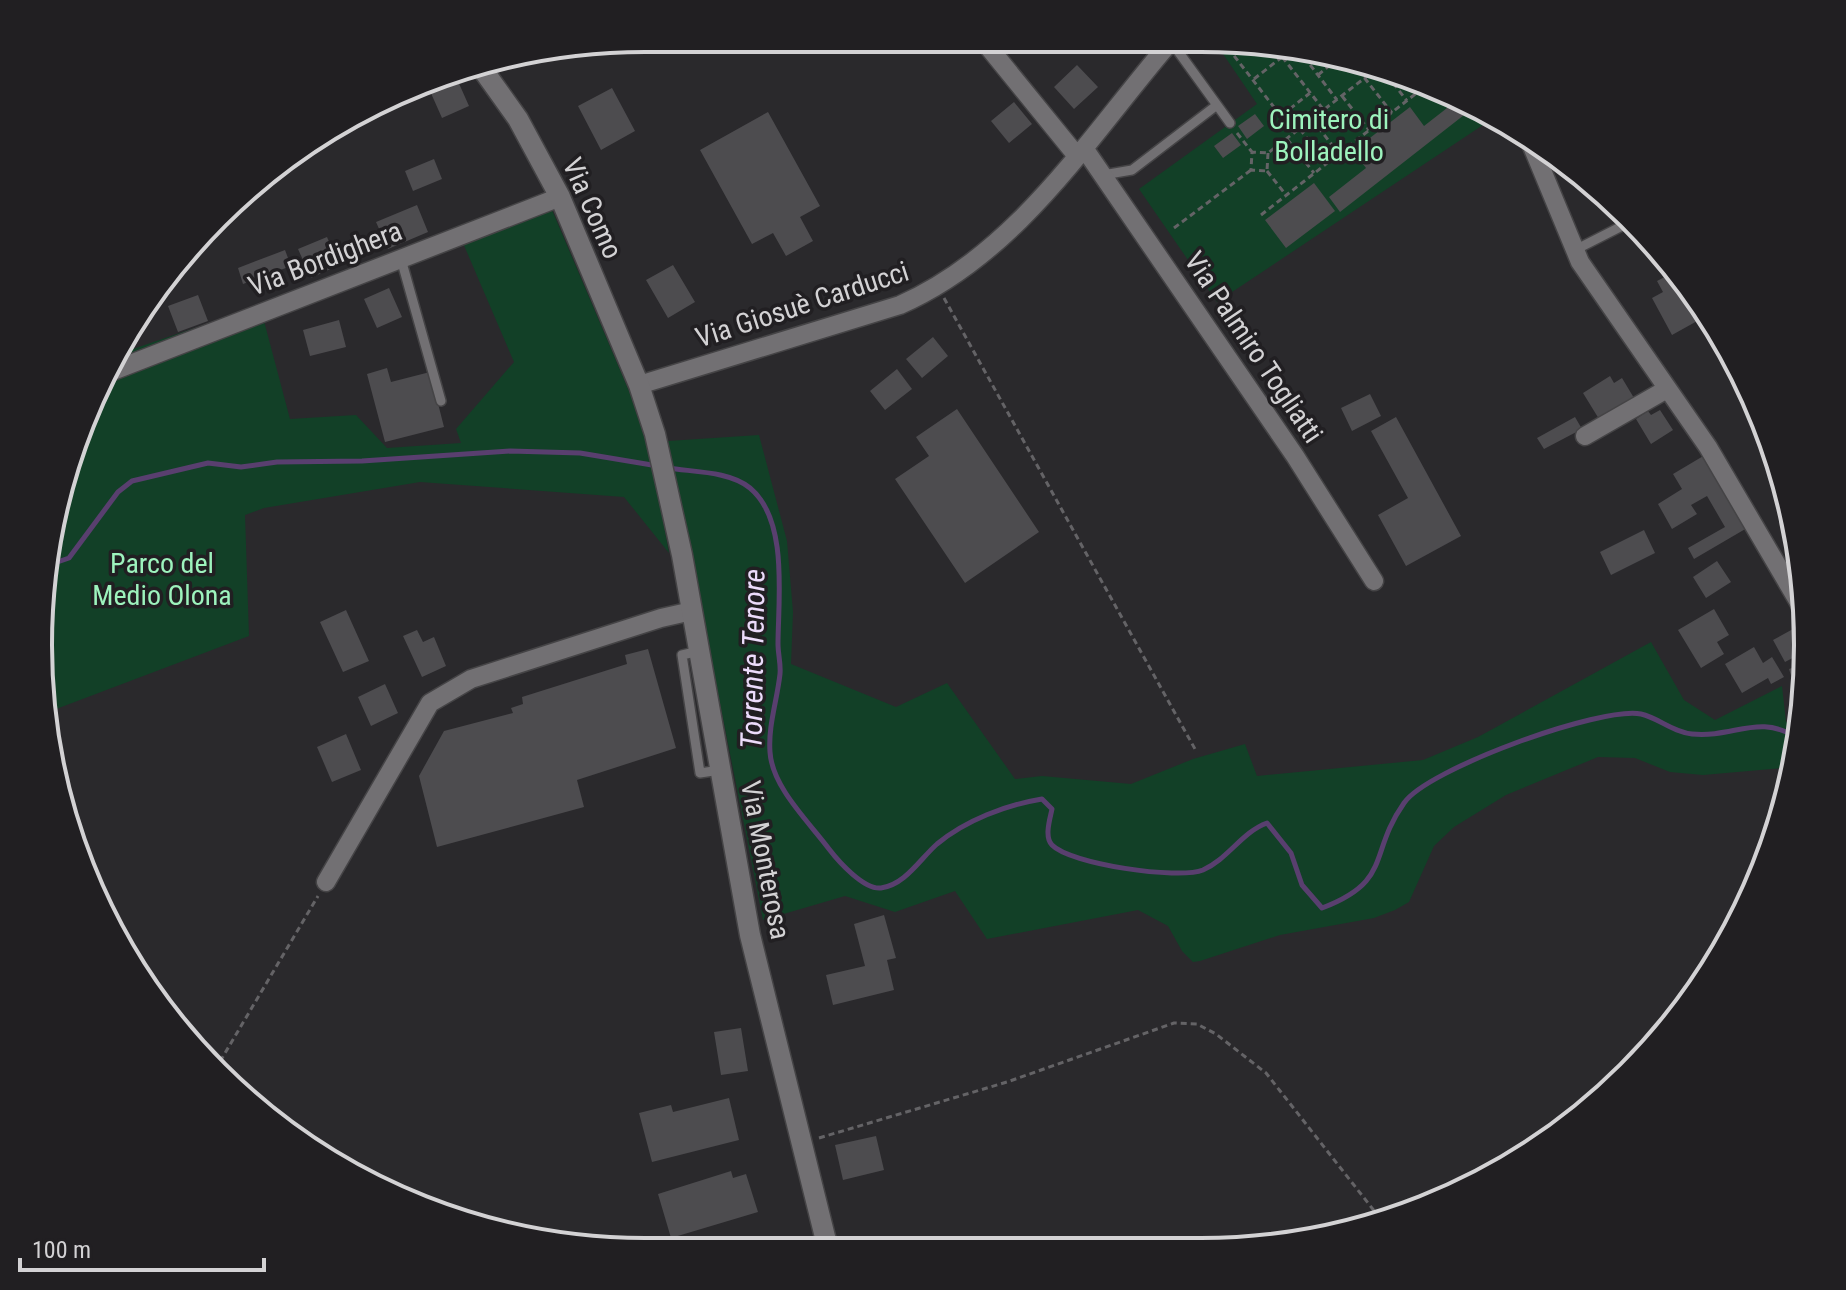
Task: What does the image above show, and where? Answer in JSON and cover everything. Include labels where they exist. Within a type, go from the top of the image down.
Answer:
[{"type":"main road","name":"Via Como","points":[[486,74],[518,119],[560,197],[639,385]]},
{"type":"main road","name":"Via Monterosa","points":[[639,385],[655,434],[670,501],[750,935],[825,1238]]},
{"type":"street","name":"Via Palmiro Togliatti","points":[[993,52],[1103,175],[1295,456],[1374,581]]},
{"type":"street","name":"Via Giosuè Carducci","points":[[639,385],[900,305],[939,288],[973,265],[1081,152],[1162,52]]},
{"type":"street","points":[[1536,156],[1575,250],[1752,516],[1791,587]]},
{"type":"street","name":"Via Bordighera","points":[[121,368],[560,197]]},
{"type":"street","points":[[1585,436],[1667,389]]},
{"type":"street","points":[[326,882],[430,703],[471,679],[661,618],[692,611]]},
{"type":"lane","points":[[1179,52],[1230,123]]},
{"type":"lane","points":[[1103,175],[1132,170],[1217,105]]},
{"type":"lane","points":[[1575,250],[1621,227]]},
{"type":"lane","points":[[401,259],[441,401]]},
{"type":"path","points":[[1232,53],[1294,133]]},
{"type":"path","points":[[1253,80],[1279,57]]},
{"type":"path","points":[[1283,58],[1324,110]]},
{"type":"path","points":[[1307,61],[1337,100]]},
{"type":"path","points":[[1317,75],[1329,66]]},
{"type":"path","points":[[1362,74],[1392,113]]},
{"type":"path","points":[[1252,152],[1268,153],[1368,76]]},
{"type":"path","points":[[1394,84],[1407,101]]},
{"type":"path","points":[[1261,215],[1416,92]]},
{"type":"path","points":[[1281,116],[1310,93]]},
{"type":"path","points":[[1342,96],[1369,130]]},
{"type":"path","points":[[1312,119],[1339,154]]},
{"type":"path","points":[[1230,123],[1252,152],[1251,170]]},
{"type":"path","points":[[1300,129],[1326,163]]},
{"type":"path","points":[[1287,139],[1314,173]]},
{"type":"path","points":[[1268,153],[1267,171],[1286,195]]},
{"type":"path","points":[[1174,228],[1251,170],[1267,171]]},
{"type":"path","points":[[939,288],[1195,749]]},
{"type":"path","points":[[221,1059],[326,882]]},
{"type":"path","points":[[801,1143],[1007,1082],[1174,1023],[1197,1024],[1216,1034],[1266,1073],[1375,1212]]},
{"type":"green space","name":"Cimitero di Bolladello","points":[[1222,53],[1278,57],[1354,72],[1428,97],[1484,124],[1217,302],[1139,189],[1257,104]]},
{"type":"green space","name":"Parco del Medio Olona","points":[[552,210],[629,391],[651,457],[669,553],[624,497],[420,482],[264,508],[245,515],[249,636],[56,709],[53,606],[63,529],[83,454],[130,350],[260,306],[290,419],[356,415],[387,448],[461,443],[456,429],[514,362],[463,243]]},
{"type":"green space","points":[[759,435],[787,541],[793,612],[791,664],[896,707],[947,683],[1015,779],[1042,776],[1131,784],[1193,759],[1245,744],[1257,776],[1423,760],[1478,737],[1651,642],[1684,700],[1715,720],[1782,686],[1786,722],[1789,722],[1781,768],[1703,775],[1670,772],[1635,758],[1598,757],[1506,795],[1454,827],[1434,846],[1409,902],[1395,910],[1374,918],[1280,935],[1200,961],[1193,962],[1182,951],[1168,926],[1138,910],[987,939],[955,891],[895,912],[845,896],[763,920],[668,441]]},
{"type":"building","points":[[1077,65],[1098,87],[1074,109],[1054,87]]},
{"type":"building","points":[[458,82],[469,106],[442,118],[431,92]]},
{"type":"building","points":[[612,88],[635,131],[601,150],[578,106]]},
{"type":"building","points":[[1014,102],[1032,124],[1009,143],[991,121]]},
{"type":"building","points":[[1410,107],[1424,126],[1449,107],[1465,114],[1340,212],[1329,197],[1366,168],[1353,151]]},
{"type":"building","points":[[768,112],[820,206],[800,217],[813,241],[786,256],[773,233],[752,244],[700,150]]},
{"type":"building","points":[[1255,114],[1264,126],[1247,139],[1238,126]]},
{"type":"building","points":[[1232,133],[1241,145],[1223,158],[1214,146]]},
{"type":"building","points":[[434,159],[442,179],[413,191],[405,171]]},
{"type":"building","points":[[1314,183],[1335,211],[1286,248],[1265,220]]},
{"type":"building","points":[[417,205],[428,232],[388,249],[376,222]]},
{"type":"building","points":[[327,237],[339,265],[311,278],[298,249]]},
{"type":"building","points":[[285,250],[291,266],[243,284],[238,268]]},
{"type":"building","points":[[673,265],[695,302],[668,318],[646,280]]},
{"type":"building","points":[[1665,277],[1697,321],[1672,335],[1652,298],[1663,292],[1657,281]]},
{"type":"building","points":[[389,288],[402,317],[377,328],[364,299]]},
{"type":"building","points":[[198,295],[208,321],[178,332],[168,306]]},
{"type":"building","points":[[339,320],[346,347],[310,356],[303,330]]},
{"type":"building","points":[[933,337],[948,356],[922,378],[906,359]]},
{"type":"building","points":[[387,368],[391,382],[430,372],[444,427],[385,442],[367,374]]},
{"type":"building","points":[[897,369],[912,389],[885,410],[870,391]]},
{"type":"building","points":[[1610,376],[1614,383],[1622,378],[1634,398],[1599,419],[1583,393]]},
{"type":"building","points":[[1370,394],[1381,416],[1352,431],[1341,408]]},
{"type":"building","points":[[957,409],[1039,532],[965,583],[895,479],[929,456],[916,437]]},
{"type":"building","points":[[1660,410],[1673,430],[1651,444],[1636,419],[1648,411],[1651,415]]},
{"type":"building","points":[[1396,417],[1461,536],[1406,566],[1378,515],[1408,498],[1371,431]]},
{"type":"building","points":[[1575,417],[1582,429],[1544,449],[1537,438]]},
{"type":"building","points":[[1705,455],[1747,528],[1694,559],[1688,548],[1725,527],[1707,496],[1691,505],[1697,514],[1672,529],[1658,504],[1682,489],[1673,474]]},
{"type":"building","points":[[1644,530],[1655,553],[1611,575],[1600,552]]},
{"type":"building","points":[[1717,561],[1731,582],[1706,598],[1693,577]]},
{"type":"building","points":[[1714,609],[1729,635],[1717,642],[1724,654],[1701,668],[1678,630]]},
{"type":"building","points":[[346,610],[369,661],[343,672],[320,622]]},
{"type":"building","points":[[1793,629],[1794,657],[1785,662],[1773,640]]},
{"type":"building","points":[[417,630],[423,642],[434,637],[446,666],[422,677],[403,636]]},
{"type":"building","points":[[1754,647],[1763,663],[1772,657],[1784,677],[1771,684],[1768,678],[1742,693],[1725,664]]},
{"type":"building","points":[[648,649],[676,748],[577,780],[584,807],[437,847],[419,776],[444,731],[513,713],[511,708],[523,704],[522,697],[627,664],[625,655]]},
{"type":"building","points":[[385,684],[398,713],[371,726],[358,697]]},
{"type":"building","points":[[346,734],[361,770],[332,782],[317,747]]},
{"type":"building","points":[[884,915],[896,958],[887,960],[894,990],[833,1005],[826,975],[865,966],[854,924]]},
{"type":"building","points":[[741,1028],[748,1071],[721,1075],[714,1032]]},
{"type":"building","points":[[729,1098],[739,1140],[652,1162],[639,1113],[671,1105],[673,1112]]},
{"type":"building","points":[[876,1136],[884,1170],[843,1180],[835,1145]]},
{"type":"building","points":[[731,1171],[733,1178],[746,1174],[758,1212],[671,1238],[658,1194]]},
{"type":"waterway","name":"Torrente Tenore","points":[[58,562],[69,558],[118,492],[132,481],[208,463],[241,467],[277,462],[362,461],[510,451],[580,453],[658,466]]},
{"type":"waterway","name":"Torrente Tenore","points":[[668,468],[710,473],[742,482],[762,502],[771,520],[779,562],[780,670],[770,733],[772,765],[784,791],[833,854],[852,874],[874,887],[881,888],[897,882],[948,835],[973,821],[1014,805],[1042,799],[1052,809],[1048,833],[1052,845],[1063,852],[1101,864],[1149,871],[1190,873],[1203,870],[1267,823],[1291,853],[1302,885],[1322,908],[1344,898],[1370,876],[1393,821],[1404,803],[1419,789],[1445,774],[1516,743],[1620,714],[1641,714],[1692,734],[1758,727],[1771,727],[1787,733]]}]
